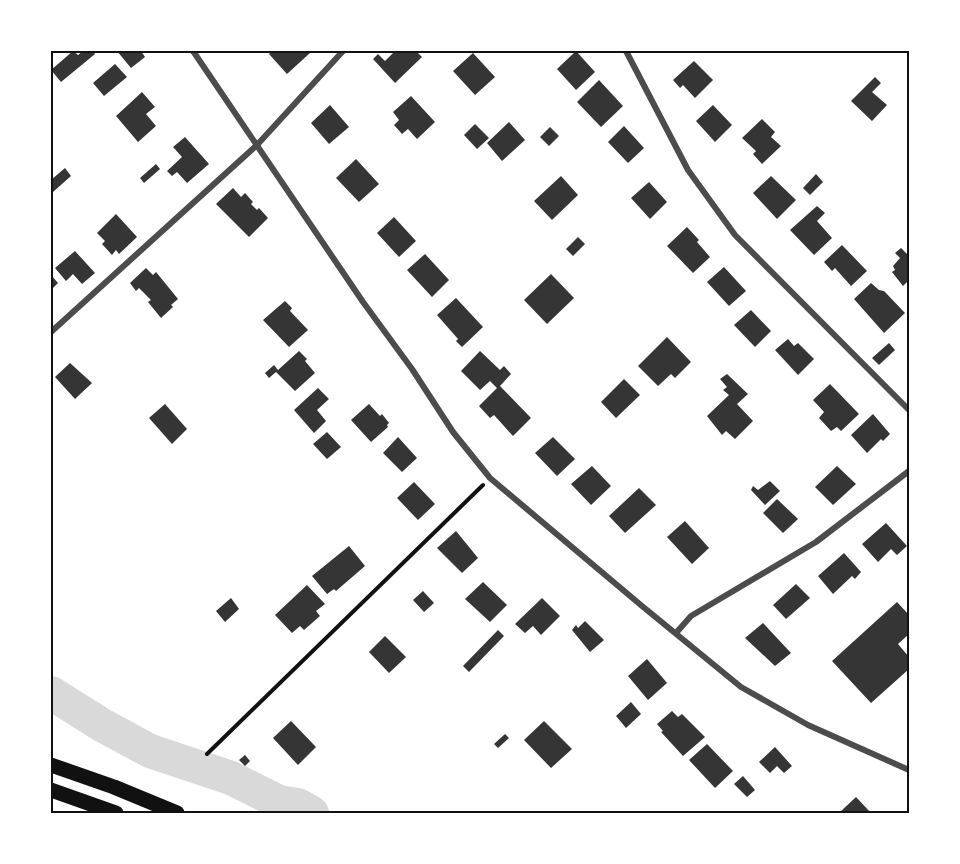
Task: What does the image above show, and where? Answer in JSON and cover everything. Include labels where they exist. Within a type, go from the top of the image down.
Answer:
[{"type":"main road","points":[[51,765],[114,787],[177,813]]},
{"type":"main road","points":[[51,790],[116,813]]},
{"type":"street","points":[[193,51],[453,432],[490,478],[741,687],[808,724],[909,770]]},
{"type":"street","points":[[51,332],[256,145],[343,51]]},
{"type":"street","points":[[626,51],[688,170],[735,235],[909,410]]},
{"type":"street","points":[[676,633],[691,616],[816,542],[909,471]]},
{"type":"path","points":[[207,754],[490,478]]},
{"type":"building","points":[[73,51],[78,55],[83,51],[93,51],[95,54],[61,82],[51,70]]},
{"type":"building","points":[[117,51],[141,51],[145,57],[131,68]]},
{"type":"building","points":[[272,51],[308,51],[310,53],[287,74],[269,54]]},
{"type":"building","points":[[395,51],[416,51],[422,57],[395,83],[373,59],[378,54],[385,61]]},
{"type":"building","points":[[576,51],[595,72],[576,90],[557,69]]},
{"type":"building","points":[[473,53],[495,77],[475,95],[453,71]]},
{"type":"building","points":[[694,61],[713,80],[695,98],[683,85],[680,88],[673,80]]},
{"type":"building","points":[[115,64],[127,77],[104,96],[93,83]]},
{"type":"building","points":[[875,77],[881,83],[872,92],[887,105],[872,121],[851,101]]},
{"type":"building","points":[[599,80],[623,106],[601,127],[577,102]]},
{"type":"building","points":[[142,92],[155,107],[146,114],[156,126],[138,142],[116,116]]},
{"type":"building","points":[[411,96],[435,122],[417,139],[408,129],[402,134],[394,125],[399,120],[393,112]]},
{"type":"building","points":[[330,105],[349,127],[329,144],[311,123]]},
{"type":"building","points":[[713,105],[732,125],[715,142],[696,121]]},
{"type":"building","points":[[762,119],[775,132],[771,137],[781,146],[762,164],[753,154],[756,151],[742,138]]},
{"type":"building","points":[[509,122],[525,140],[502,161],[487,143]]},
{"type":"building","points":[[475,124],[489,138],[477,149],[464,135]]},
{"type":"building","points":[[624,126],[644,148],[628,163],[608,142]]},
{"type":"building","points":[[550,127],[559,136],[549,146],[540,137]]},
{"type":"building","points":[[185,137],[209,164],[187,183],[177,172],[172,176],[167,171],[182,157],[173,147]]},
{"type":"building","points":[[356,159],[379,184],[359,202],[336,178]]},
{"type":"building","points":[[156,164],[160,169],[144,183],[140,178]]},
{"type":"building","points":[[65,168],[71,176],[53,192],[51,180]]},
{"type":"building","points":[[816,174],[823,182],[810,195],[803,188]]},
{"type":"building","points":[[561,176],[578,195],[552,220],[534,201]]},
{"type":"building","points":[[771,176],[796,200],[777,219],[753,193]]},
{"type":"building","points":[[649,182],[667,202],[650,219],[631,198]]},
{"type":"building","points":[[233,188],[241,197],[245,193],[253,202],[251,204],[257,210],[259,208],[268,218],[249,237],[216,204]]},
{"type":"building","points":[[817,206],[825,213],[817,221],[832,238],[814,255],[790,230]]},
{"type":"building","points":[[116,214],[137,237],[119,254],[116,250],[112,255],[102,244],[105,241],[97,233]]},
{"type":"building","points":[[394,217],[416,241],[399,257],[377,233]]},
{"type":"building","points":[[687,227],[710,257],[693,273],[667,246]]},
{"type":"building","points":[[578,237],[585,244],[573,256],[566,249]]},
{"type":"building","points":[[842,245],[867,271],[851,286],[835,268],[832,271],[824,262]]},
{"type":"building","points":[[901,248],[909,256],[909,280],[903,286],[892,272],[895,270],[893,266],[900,258],[895,253]]},
{"type":"building","points":[[75,251],[95,273],[82,284],[73,274],[66,281],[55,268]]},
{"type":"building","points":[[425,254],[449,280],[432,297],[407,270]]},
{"type":"building","points":[[724,267],[746,291],[729,306],[707,282]]},
{"type":"building","points":[[146,268],[153,275],[156,272],[178,299],[161,318],[148,302],[151,300],[139,288],[136,291],[130,283]]},
{"type":"building","points":[[551,274],[574,298],[547,324],[524,300]]},
{"type":"building","points":[[51,275],[58,283],[51,290]]},
{"type":"building","points":[[871,283],[884,291],[905,313],[884,333],[854,299]]},
{"type":"building","points":[[456,298],[483,327],[462,347],[437,315]]},
{"type":"building","points":[[285,301],[292,308],[290,311],[308,330],[289,347],[263,320]]},
{"type":"building","points":[[751,310],[771,331],[755,347],[734,325]]},
{"type":"building","points":[[667,337],[691,362],[675,378],[671,374],[658,386],[638,366]]},
{"type":"building","points":[[788,339],[794,346],[798,343],[814,359],[798,375],[775,350]]},
{"type":"building","points":[[889,343],[895,350],[879,365],[872,358]]},
{"type":"building","points":[[299,351],[315,373],[295,391],[276,372],[269,378],[265,373],[274,365],[278,370]]},
{"type":"building","points":[[480,351],[500,370],[504,366],[511,374],[500,386],[531,418],[513,436],[494,415],[490,418],[479,406],[497,388],[490,381],[480,390],[461,371]]},
{"type":"building","points":[[70,363],[92,383],[75,399],[55,377]]},
{"type":"building","points":[[727,374],[748,394],[737,404],[753,421],[735,439],[726,431],[722,435],[707,416],[729,395],[723,390],[727,387],[720,379]]},
{"type":"building","points":[[624,379],[640,395],[616,418],[601,402]]},
{"type":"building","points":[[830,384],[859,414],[841,431],[837,427],[831,431],[819,418],[824,412],[813,400]]},
{"type":"building","points":[[318,388],[329,399],[317,410],[326,421],[314,433],[294,410]]},
{"type":"building","points":[[165,404],[187,429],[172,444],[149,418]]},
{"type":"building","points":[[369,404],[389,423],[388,427],[371,442],[351,420]]},
{"type":"building","points":[[873,414],[890,434],[883,441],[881,439],[867,453],[851,435]]},
{"type":"building","points":[[327,432],[341,447],[327,459],[313,444]]},
{"type":"building","points":[[398,437],[417,458],[402,472],[383,453]]},
{"type":"building","points":[[553,437],[575,459],[557,476],[535,453]]},
{"type":"building","points":[[592,466],[611,486],[591,505],[571,484]]},
{"type":"building","points":[[837,466],[856,484],[833,505],[815,487]]},
{"type":"building","points":[[770,481],[780,491],[765,505],[751,490],[753,486],[758,490]]},
{"type":"building","points":[[414,482],[435,504],[418,520],[397,498]]},
{"type":"building","points":[[639,488],[656,505],[625,533],[609,516]]},
{"type":"building","points":[[777,499],[798,519],[783,533],[763,513]]},
{"type":"building","points":[[685,521],[709,548],[692,564],[667,537]]},
{"type":"building","points":[[886,523],[907,546],[897,555],[891,549],[878,562],[862,544]]},
{"type":"building","points":[[456,531],[478,558],[462,573],[437,548]]},
{"type":"building","points":[[349,546],[365,566],[336,591],[334,589],[327,594],[312,576]]},
{"type":"building","points":[[844,553],[861,572],[855,579],[852,576],[833,594],[818,576]]},
{"type":"building","points":[[483,582],[507,605],[490,622],[465,599]]},
{"type":"building","points":[[796,584],[810,598],[786,619],[773,605]]},
{"type":"building","points":[[307,585],[325,604],[316,611],[320,616],[304,630],[300,626],[292,633],[275,615]]},
{"type":"building","points":[[423,591],[434,603],[424,612],[413,600]]},
{"type":"building","points":[[231,598],[239,609],[225,622],[216,611]]},
{"type":"building","points":[[542,598],[560,616],[541,635],[533,626],[525,633],[515,624]]},
{"type":"building","points":[[897,602],[909,615],[909,634],[898,644],[909,657],[909,669],[871,703],[832,661]]},
{"type":"building","points":[[585,621],[604,640],[590,652],[572,630],[576,625],[578,628]]},
{"type":"building","points":[[763,623],[791,653],[775,666],[745,638]]},
{"type":"building","points":[[498,630],[504,636],[469,672],[463,666]]},
{"type":"building","points":[[385,636],[406,657],[389,673],[369,652]]},
{"type":"building","points":[[647,659],[667,683],[648,700],[628,676]]},
{"type":"building","points":[[631,702],[641,714],[626,728],[616,716]]},
{"type":"building","points":[[672,711],[678,717],[682,714],[705,737],[683,756],[661,732],[663,731],[657,724]]},
{"type":"building","points":[[291,721],[316,747],[298,765],[273,738]]},
{"type":"building","points":[[544,721],[572,749],[551,768],[524,740]]},
{"type":"building","points":[[505,734],[509,738],[498,748],[494,744]]},
{"type":"building","points":[[707,744],[733,771],[715,788],[689,760]]},
{"type":"building","points":[[775,747],[792,766],[784,773],[777,766],[770,773],[759,762]]},
{"type":"building","points":[[245,755],[250,761],[245,766],[239,760]]},
{"type":"building","points":[[743,776],[755,790],[747,797],[734,784]]},
{"type":"building","points":[[856,797],[871,813],[839,813]]},
{"type":"waterway","points":[[51,693],[102,725],[150,751],[231,778],[279,802],[298,805],[312,813]]}]
